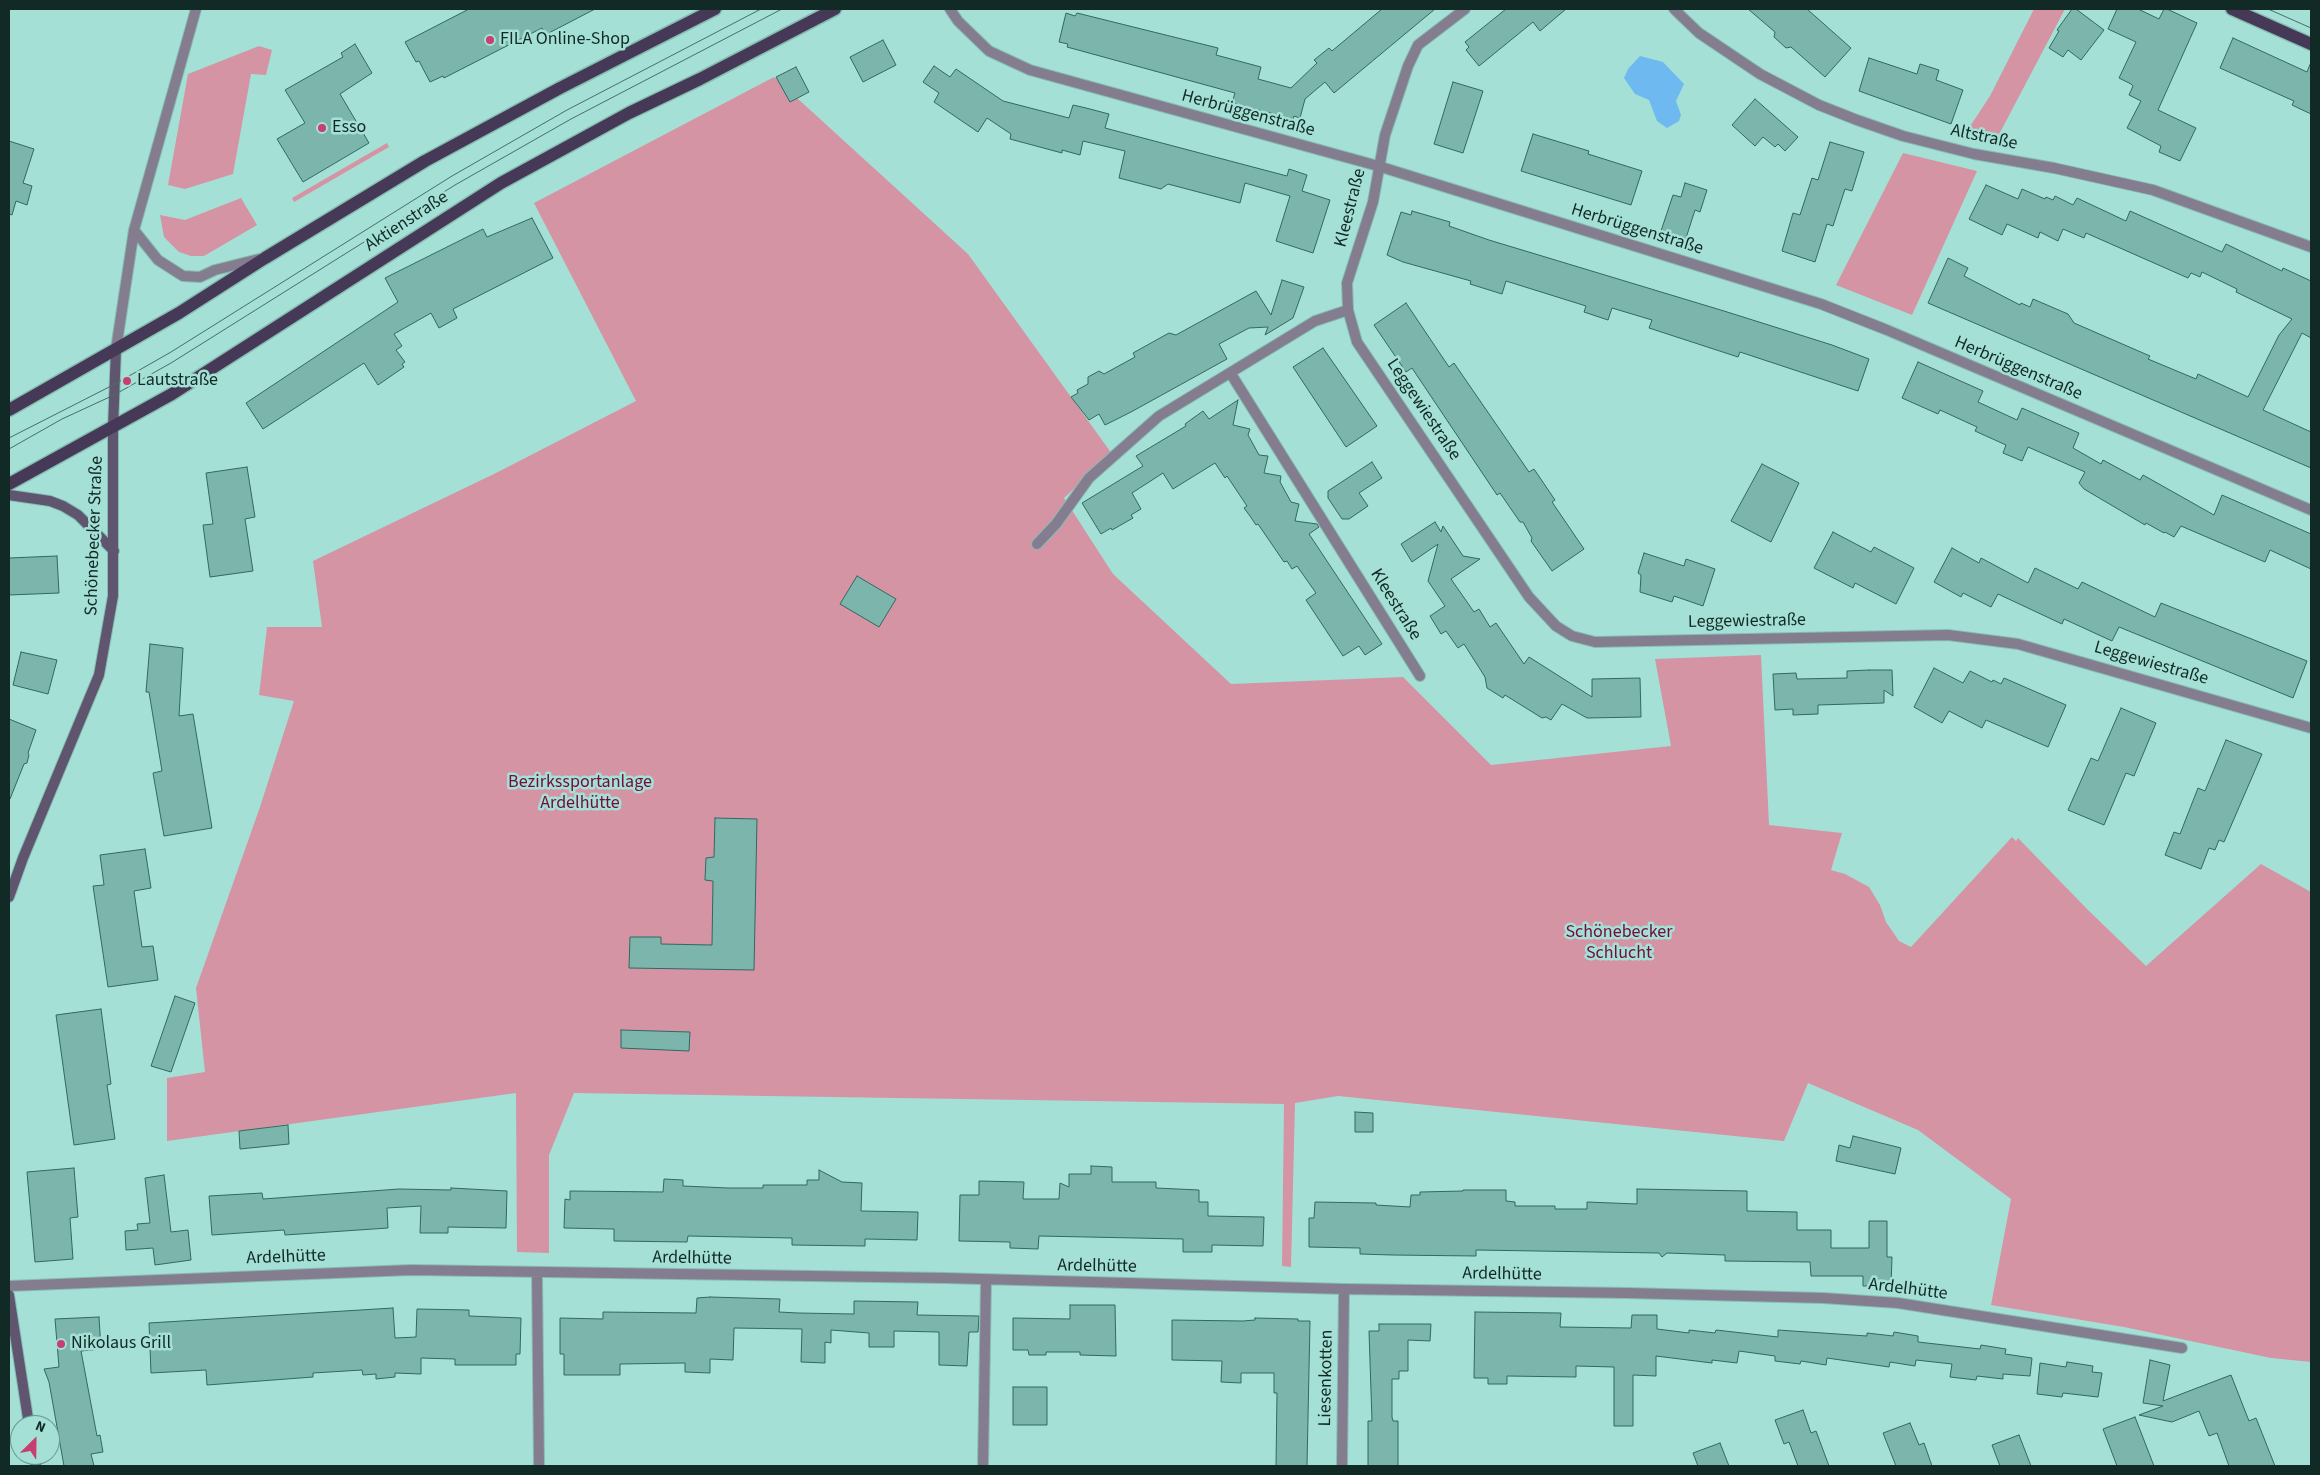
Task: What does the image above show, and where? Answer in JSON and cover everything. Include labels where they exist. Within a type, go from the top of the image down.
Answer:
[{"type":"main road","points":[[9,410],[179,313],[265,258],[425,161],[560,88],[715,9]]},
{"type":"main road","name":"Aktienstraße","points":[[9,484],[172,394],[501,183],[629,113],[700,79],[835,9]]},
{"type":"main road","points":[[2232,9],[2311,44]]},
{"type":"street","points":[[113,428],[116,349],[134,230],[196,9]]},
{"type":"street","name":"Herbrüggenstraße","points":[[950,9],[958,21],[989,51],[1030,70],[1378,166],[1821,304],[1888,330],[2311,510]]},
{"type":"street","name":"Kleestraße","points":[[1348,310],[1347,283],[1373,202],[1384,135],[1408,66],[1418,45],[1464,9]]},
{"type":"street","name":"Altstraße","points":[[1674,9],[1699,33],[1760,74],[1819,105],[1857,120],[1903,136],[1974,154],[2054,168],[2153,190],[2311,247]]},
{"type":"street","points":[[134,230],[158,260],[183,276],[200,277],[215,270],[265,258]]},
{"type":"street","points":[[1037,544],[1056,524],[1089,478],[1159,416],[1315,320],[1348,310]]},
{"type":"street","name":"Leggewiestraße","points":[[1348,310],[1357,342],[1529,597],[1544,614],[1572,636],[1594,642],[1948,635],[2018,644],[2311,728]]},
{"type":"street","name":"Kleestraße","points":[[1230,374],[1420,676]]},
{"type":"street","name":"Schönebecker Straße","points":[[9,897],[36,824],[100,675],[113,596],[113,428]]},
{"type":"street","points":[[9,495],[50,501],[63,506],[78,515],[114,552]]},
{"type":"street","name":"Ardelhütte","points":[[9,1286],[370,1271],[986,1280],[1344,1289],[1626,1293],[1898,1303],[2182,1348]]},
{"type":"street","points":[[537,1273],[539,1466]]},
{"type":"street","points":[[983,1466],[986,1280]]},
{"type":"street","name":"Liesenkotten","points":[[1342,1466],[1344,1289]]},
{"type":"street","points":[[9,1294],[27,1415]]},
{"type":"green space","points":[[2034,9],[2065,9],[1995,142],[1965,134],[1990,96]]},
{"type":"green space","points":[[259,46],[272,50],[266,75],[251,74],[233,174],[185,189],[168,185],[188,74]]},
{"type":"green space","points":[[774,77],[968,254],[1112,454],[1064,498],[1113,574],[1231,684],[1403,677],[1491,765],[1671,746],[1655,659],[1761,655],[1769,825],[1842,833],[1831,870],[1845,874],[1869,887],[1880,905],[1886,922],[1899,941],[1911,947],[2012,837],[2016,841],[2018,838],[2146,966],[2261,864],[2311,892],[2311,1362],[2271,1358],[2124,1327],[1991,1305],[2011,1199],[1918,1130],[1808,1083],[1784,1141],[1338,1096],[1295,1103],[1291,1267],[1282,1266],[1284,1104],[574,1093],[549,1155],[549,1253],[517,1252],[516,1093],[167,1141],[167,1078],[205,1072],[196,988],[260,807],[294,701],[259,695],[267,627],[322,627],[313,561],[498,472],[636,401],[534,203]]},
{"type":"green space","points":[[387,143],[389,147],[294,202],[292,198]]},
{"type":"green space","points":[[1903,153],[1977,171],[1912,315],[1836,285]]},
{"type":"green space","points":[[241,198],[257,225],[204,256],[191,256],[179,252],[164,237],[160,215],[185,220]]},
{"type":"water","points":[[1640,56],[1663,62],[1684,84],[1676,101],[1681,115],[1679,121],[1667,128],[1657,121],[1649,100],[1635,94],[1624,78],[1628,69]]},
{"type":"building","points":[[469,9],[595,9],[545,35],[542,28],[444,78],[443,76],[430,82],[419,61],[416,62],[405,42]]},
{"type":"building","points":[[1382,9],[1435,9],[1334,93],[1325,82],[1305,99],[1300,118],[1294,116],[1293,119],[1232,103],[1235,93],[1067,47],[1068,44],[1059,42],[1066,13],[1075,16],[1077,13],[1218,48],[1216,55],[1261,67],[1258,79],[1291,88],[1317,63],[1314,60],[1329,48],[1332,51]]},
{"type":"building","points":[[1506,9],[1566,9],[1540,31],[1533,22],[1479,66],[1466,50],[1469,47],[1465,42]]},
{"type":"building","points":[[1748,9],[1807,9],[1851,48],[1825,77],[1791,47],[1786,48],[1774,37],[1775,32]]},
{"type":"building","points":[[2072,9],[2076,9],[2104,30],[2081,60],[2068,50],[2063,57],[2049,48],[2059,31],[2057,30]]},
{"type":"building","points":[[2117,9],[2138,9],[2159,19],[2164,9],[2167,9],[2197,23],[2158,110],[2196,128],[2180,161],[2159,152],[2161,146],[2127,128],[2141,101],[2129,95],[2133,86],[2119,78],[2136,42],[2108,29]]},
{"type":"building","points":[[2233,38],[2307,72],[2311,62],[2311,114],[2292,105],[2294,101],[2220,68]]},
{"type":"building","points":[[883,40],[896,65],[863,82],[850,57]]},
{"type":"building","points":[[355,44],[372,73],[340,94],[369,143],[303,182],[277,139],[305,123],[285,90],[343,57],[341,53]]},
{"type":"building","points":[[1869,58],[1917,74],[1920,64],[1939,70],[1936,80],[1963,90],[1951,124],[1859,91]]},
{"type":"building","points":[[934,66],[950,77],[956,69],[1003,101],[1069,118],[1073,105],[1086,108],[1109,114],[1105,128],[1287,176],[1289,169],[1307,175],[1302,191],[1330,200],[1313,253],[1276,241],[1290,196],[1245,183],[1240,203],[1168,184],[1161,189],[1119,178],[1125,151],[1083,141],[1080,155],[1062,150],[1062,153],[1010,139],[1011,134],[987,118],[978,132],[934,102],[939,93],[923,82]]},
{"type":"building","points":[[796,67],[809,92],[790,102],[776,77]]},
{"type":"building","points":[[1453,82],[1483,91],[1463,153],[1434,144]]},
{"type":"building","points":[[1755,99],[1798,137],[1785,151],[1778,144],[1775,147],[1763,137],[1755,146],[1732,125]]},
{"type":"building","points":[[1533,134],[1589,151],[1588,154],[1642,171],[1631,205],[1521,171]]},
{"type":"building","points":[[9,141],[34,149],[23,183],[32,186],[27,205],[16,201],[12,215],[9,214]]},
{"type":"building","points":[[1830,142],[1864,152],[1852,191],[1845,189],[1833,226],[1827,224],[1815,262],[1782,251],[1793,213],[1800,215],[1812,178],[1818,180]]},
{"type":"building","points":[[1685,183],[1707,190],[1700,212],[1695,210],[1686,238],[1661,231],[1673,195],[1681,197]]},
{"type":"building","points":[[1986,185],[2018,199],[2022,189],[2045,199],[2046,197],[2053,200],[2055,196],[2073,205],[2077,198],[2126,221],[2130,211],[2222,252],[2226,244],[2282,271],[2283,268],[2311,281],[2311,338],[2302,333],[2263,410],[2311,432],[2311,468],[1928,303],[1948,258],[1968,268],[1964,276],[2020,305],[2021,303],[2030,307],[2033,299],[2068,314],[2074,323],[2150,356],[2148,359],[2196,379],[2198,374],[2248,397],[2279,335],[2292,319],[2236,292],[2237,289],[2202,272],[2200,277],[2191,273],[2188,278],[2086,233],[2084,238],[2063,229],[2058,241],[2040,232],[2038,238],[2007,224],[2002,235],[1969,219]]},
{"type":"building","points":[[1412,211],[1450,222],[1449,226],[1489,240],[1724,311],[1832,345],[1869,359],[1858,391],[1740,352],[1738,357],[1649,328],[1652,320],[1612,308],[1608,320],[1584,312],[1586,306],[1506,281],[1502,294],[1470,284],[1471,281],[1403,262],[1387,255],[1401,212],[1411,215]]},
{"type":"building","points":[[532,218],[553,258],[453,309],[457,318],[439,328],[431,313],[394,334],[402,346],[396,350],[405,362],[402,364],[404,367],[378,385],[364,363],[263,429],[246,403],[398,302],[385,278],[483,229],[487,237]]},
{"type":"building","points":[[1282,280],[1304,287],[1293,318],[1265,335],[1268,327],[1249,328],[1219,344],[1227,359],[1105,425],[1099,414],[1089,420],[1071,397],[1078,393],[1077,390],[1088,384],[1088,377],[1099,371],[1104,374],[1135,357],[1133,353],[1169,333],[1176,335],[1256,291],[1271,315]]},
{"type":"building","points":[[1406,303],[1449,367],[1454,363],[1529,472],[1534,469],[1555,500],[1552,502],[1584,549],[1552,571],[1531,541],[1532,538],[1523,522],[1520,522],[1500,493],[1497,495],[1412,368],[1406,372],[1374,325]]},
{"type":"building","points":[[1323,348],[1377,426],[1346,447],[1293,367]]},
{"type":"building","points":[[1918,362],[1983,391],[1978,402],[2017,420],[2022,408],[2079,433],[2073,448],[2101,464],[2103,460],[2140,480],[2143,475],[2214,515],[2222,495],[2311,534],[2311,569],[2270,550],[2265,562],[2181,526],[2174,537],[2146,523],[2145,525],[2084,489],[2079,483],[2085,472],[2028,447],[2022,461],[2003,453],[2006,445],[1975,431],[1977,427],[1940,410],[1938,414],[1902,398]]},
{"type":"building","points":[[1238,400],[1233,425],[1250,429],[1248,435],[1259,455],[1268,456],[1264,473],[1281,476],[1280,482],[1291,502],[1299,504],[1295,521],[1317,524],[1319,527],[1309,534],[1382,644],[1365,655],[1359,646],[1343,656],[1306,600],[1316,593],[1297,566],[1292,569],[1287,561],[1284,562],[1258,524],[1256,525],[1244,508],[1247,506],[1227,476],[1225,478],[1215,463],[1173,489],[1163,473],[1132,493],[1141,509],[1131,515],[1133,518],[1101,534],[1082,503],[1143,466],[1136,456],[1186,426],[1185,424],[1203,411],[1209,419]]},
{"type":"building","points":[[1372,462],[1382,478],[1359,493],[1368,506],[1349,519],[1342,519],[1328,498],[1328,491]]},
{"type":"building","points":[[1762,464],[1799,483],[1771,542],[1731,521]]},
{"type":"building","points":[[247,467],[255,517],[245,519],[253,571],[210,577],[203,525],[213,524],[206,473]]},
{"type":"building","points":[[1435,522],[1441,532],[1443,526],[1463,556],[1480,559],[1451,579],[1474,612],[1479,609],[1490,627],[1496,623],[1524,664],[1529,657],[1592,697],[1592,679],[1640,678],[1641,717],[1587,718],[1562,704],[1551,720],[1546,717],[1542,718],[1505,695],[1503,698],[1487,688],[1485,677],[1464,644],[1458,648],[1446,631],[1441,634],[1430,616],[1445,606],[1428,581],[1438,544],[1412,562],[1401,544]]},
{"type":"building","points":[[1833,532],[1871,552],[1874,547],[1914,568],[1896,604],[1855,583],[1853,588],[1814,568]]},
{"type":"building","points":[[1952,548],[1979,563],[1981,558],[2028,583],[2035,568],[2078,589],[2082,582],[2155,617],[2161,603],[2307,661],[2293,698],[2119,627],[2112,641],[2064,619],[2062,624],[1998,594],[1991,607],[1963,593],[1961,597],[1934,582]]},
{"type":"building","points":[[1644,553],[1684,566],[1686,559],[1715,569],[1703,606],[1674,596],[1672,602],[1640,592],[1641,575],[1638,573]]},
{"type":"building","points":[[57,556],[59,593],[9,595],[9,558]]},
{"type":"building","points":[[857,576],[896,599],[879,627],[840,604]]},
{"type":"building","points":[[150,644],[183,648],[179,716],[193,714],[212,828],[164,836],[153,773],[162,771],[149,692],[146,692]]},
{"type":"building","points":[[21,652],[57,660],[48,694],[13,685]]},
{"type":"building","points":[[1934,668],[1963,683],[1970,671],[1992,682],[1993,680],[2001,684],[2004,678],[2066,705],[2048,747],[1986,720],[1982,728],[1949,711],[1942,723],[1914,707]]},
{"type":"building","points":[[1892,670],[1893,696],[1884,690],[1884,703],[1818,705],[1818,714],[1793,715],[1793,709],[1775,710],[1773,674],[1796,673],[1797,679],[1847,678],[1847,671]]},
{"type":"building","points":[[2121,708],[2156,723],[2134,776],[2126,773],[2104,825],[2068,810],[2091,758],[2098,761]]},
{"type":"building","points":[[9,719],[36,730],[28,753],[27,763],[24,764],[10,799],[9,798]]},
{"type":"building","points":[[2226,740],[2262,754],[2224,842],[2219,840],[2215,850],[2209,848],[2201,869],[2165,855],[2174,832],[2180,834],[2198,788],[2205,791]]},
{"type":"building","points":[[715,818],[757,819],[754,970],[629,968],[630,937],[661,937],[661,944],[712,945],[713,881],[705,880],[706,858],[714,857]]},
{"type":"building","points":[[145,849],[151,888],[134,891],[142,947],[153,946],[158,980],[108,987],[93,886],[104,885],[100,855]]},
{"type":"building","points":[[175,996],[195,1003],[171,1072],[151,1066]]},
{"type":"building","points":[[101,1009],[111,1084],[107,1085],[115,1139],[74,1145],[56,1015]]},
{"type":"building","points":[[621,1030],[690,1032],[689,1051],[621,1048]]},
{"type":"building","points":[[1355,1112],[1373,1113],[1373,1132],[1355,1132]]},
{"type":"building","points":[[288,1125],[289,1144],[240,1149],[239,1131]]},
{"type":"building","points":[[1853,1136],[1901,1148],[1895,1174],[1836,1161],[1839,1145],[1850,1148]]},
{"type":"building","points":[[1091,1166],[1112,1167],[1112,1182],[1156,1182],[1156,1188],[1199,1190],[1199,1202],[1208,1202],[1208,1216],[1264,1217],[1263,1246],[1212,1245],[1212,1252],[1183,1252],[1183,1239],[1039,1236],[1038,1249],[1010,1248],[1010,1242],[959,1241],[960,1195],[979,1195],[979,1181],[1024,1182],[1023,1199],[1059,1199],[1060,1183],[1069,1187],[1069,1174],[1091,1174]]},
{"type":"building","points":[[74,1168],[78,1217],[70,1218],[73,1259],[35,1262],[27,1172]]},
{"type":"building","points":[[819,1170],[842,1182],[862,1183],[861,1211],[918,1212],[917,1240],[865,1239],[865,1246],[792,1245],[792,1238],[688,1236],[687,1242],[614,1241],[614,1229],[564,1228],[565,1199],[570,1200],[570,1191],[663,1192],[664,1179],[683,1180],[683,1186],[728,1188],[763,1188],[763,1185],[807,1185],[807,1180],[819,1180]]},
{"type":"building","points":[[164,1175],[171,1232],[188,1230],[191,1260],[155,1265],[153,1248],[126,1250],[125,1231],[138,1230],[137,1224],[150,1223],[145,1178]]},
{"type":"building","points":[[451,1188],[507,1191],[506,1228],[448,1227],[448,1233],[420,1233],[421,1206],[387,1208],[388,1228],[285,1235],[284,1230],[212,1235],[209,1196],[262,1193],[263,1199],[399,1189],[451,1190]]},
{"type":"building","points":[[1637,1189],[1747,1191],[1747,1211],[1797,1212],[1797,1230],[1831,1230],[1831,1248],[1869,1248],[1869,1221],[1887,1221],[1887,1257],[1892,1257],[1891,1286],[1863,1286],[1863,1276],[1811,1276],[1810,1262],[1725,1261],[1725,1255],[1667,1253],[1662,1257],[1659,1253],[1476,1250],[1476,1256],[1392,1255],[1360,1254],[1360,1248],[1309,1247],[1309,1218],[1314,1218],[1315,1202],[1376,1203],[1376,1205],[1410,1207],[1411,1195],[1420,1195],[1420,1192],[1506,1190],[1506,1201],[1515,1202],[1515,1206],[1555,1206],[1555,1209],[1587,1209],[1587,1202],[1637,1204]]},
{"type":"building","points":[[697,1298],[780,1299],[779,1312],[798,1313],[854,1314],[854,1301],[918,1302],[917,1315],[979,1316],[978,1332],[969,1332],[967,1366],[939,1365],[939,1332],[894,1331],[894,1347],[869,1347],[869,1333],[831,1330],[831,1343],[825,1342],[825,1363],[801,1362],[802,1329],[734,1328],[733,1360],[710,1359],[710,1373],[685,1372],[685,1363],[620,1364],[620,1375],[564,1375],[564,1354],[560,1354],[560,1318],[603,1319],[603,1312],[696,1313]]},
{"type":"building","points":[[1070,1305],[1115,1305],[1116,1356],[1080,1355],[1080,1352],[1046,1352],[1046,1355],[1029,1355],[1028,1350],[1013,1350],[1013,1318],[1070,1319]]},
{"type":"building","points":[[393,1308],[395,1338],[416,1337],[417,1309],[469,1310],[469,1316],[521,1318],[520,1354],[516,1354],[516,1365],[455,1365],[455,1359],[421,1358],[421,1374],[395,1373],[395,1377],[376,1379],[376,1374],[363,1375],[362,1370],[313,1373],[313,1377],[207,1385],[206,1370],[151,1373],[149,1323]]},
{"type":"building","points":[[1475,1312],[1561,1313],[1560,1327],[1631,1328],[1632,1315],[1657,1315],[1657,1329],[1689,1333],[1689,1330],[1715,1333],[1716,1330],[1778,1337],[1778,1330],[1867,1336],[1867,1333],[1893,1336],[1894,1332],[1918,1336],[1918,1342],[1980,1349],[1981,1345],[2006,1349],[2005,1354],[2032,1358],[2030,1376],[2003,1374],[2003,1379],[1977,1376],[1976,1380],[1950,1377],[1952,1364],[1916,1360],[1915,1366],[1890,1362],[1889,1367],[1827,1358],[1826,1365],[1801,1361],[1800,1364],[1775,1361],[1775,1356],[1739,1351],[1737,1363],[1712,1360],[1712,1363],[1656,1356],[1656,1376],[1633,1375],[1633,1426],[1614,1426],[1614,1367],[1576,1366],[1576,1377],[1507,1376],[1507,1384],[1488,1384],[1488,1378],[1474,1378]]},
{"type":"building","points":[[99,1317],[101,1349],[81,1351],[97,1436],[100,1435],[103,1452],[91,1454],[94,1466],[64,1466],[60,1444],[60,1415],[55,1415],[49,1382],[44,1369],[59,1367],[55,1319]]},
{"type":"building","points":[[1255,1318],[1310,1321],[1307,1466],[1276,1466],[1277,1393],[1274,1393],[1274,1373],[1241,1373],[1241,1383],[1221,1382],[1222,1361],[1172,1360],[1172,1320],[1243,1321],[1255,1320]]},
{"type":"building","points":[[1379,1324],[1431,1324],[1430,1341],[1408,1340],[1408,1371],[1399,1371],[1399,1379],[1392,1379],[1392,1417],[1393,1421],[1398,1421],[1398,1466],[1368,1466],[1368,1421],[1372,1421],[1369,1331],[1379,1331]]},
{"type":"building","points":[[2150,1360],[2170,1365],[2163,1401],[2231,1375],[2249,1421],[2256,1418],[2275,1466],[2229,1466],[2217,1433],[2209,1436],[2199,1411],[2172,1422],[2139,1415],[2163,1406],[2143,1403]]},
{"type":"building","points":[[2067,1362],[2093,1366],[2092,1372],[2102,1373],[2098,1397],[2063,1393],[2062,1397],[2037,1394],[2040,1363],[2066,1367]]},
{"type":"building","points":[[1013,1387],[1047,1387],[1047,1425],[1013,1425]]},
{"type":"building","points":[[1803,1410],[1811,1433],[1816,1431],[1829,1466],[1798,1466],[1789,1442],[1784,1444],[1775,1420]]},
{"type":"building","points":[[2135,1417],[2154,1466],[2117,1466],[2103,1429]]},
{"type":"building","points":[[1910,1423],[1919,1445],[1924,1443],[1932,1466],[1896,1466],[1883,1433]]},
{"type":"building","points":[[2019,1435],[2031,1466],[2000,1466],[1992,1445]]},
{"type":"building","points":[[1720,1443],[1729,1466],[1698,1466],[1693,1453]]},
{"type":"tram line","points":[[9,438],[115,384],[171,352],[452,176],[567,110],[761,9]]},
{"type":"tram line","points":[[9,449],[62,419],[114,395],[171,363],[455,185],[571,119],[782,9]]},
{"type":"tram line","points":[[2268,9],[2311,28]]},
{"type":"place","name":"FILA Online-Shop","points":[[490,40]]},
{"type":"place","name":"Esso","points":[[322,128]]},
{"type":"place","name":"Lautstraße","points":[[127,381]]},
{"type":"place","name":"Nikolaus Grill","points":[[61,1344]]},
{"type":"park label","name":"Bezirkssportanlage Ardelhütte","points":[[580,793]]},
{"type":"park label","name":"Schönebecker Schlucht","points":[[1619,943]]}]
